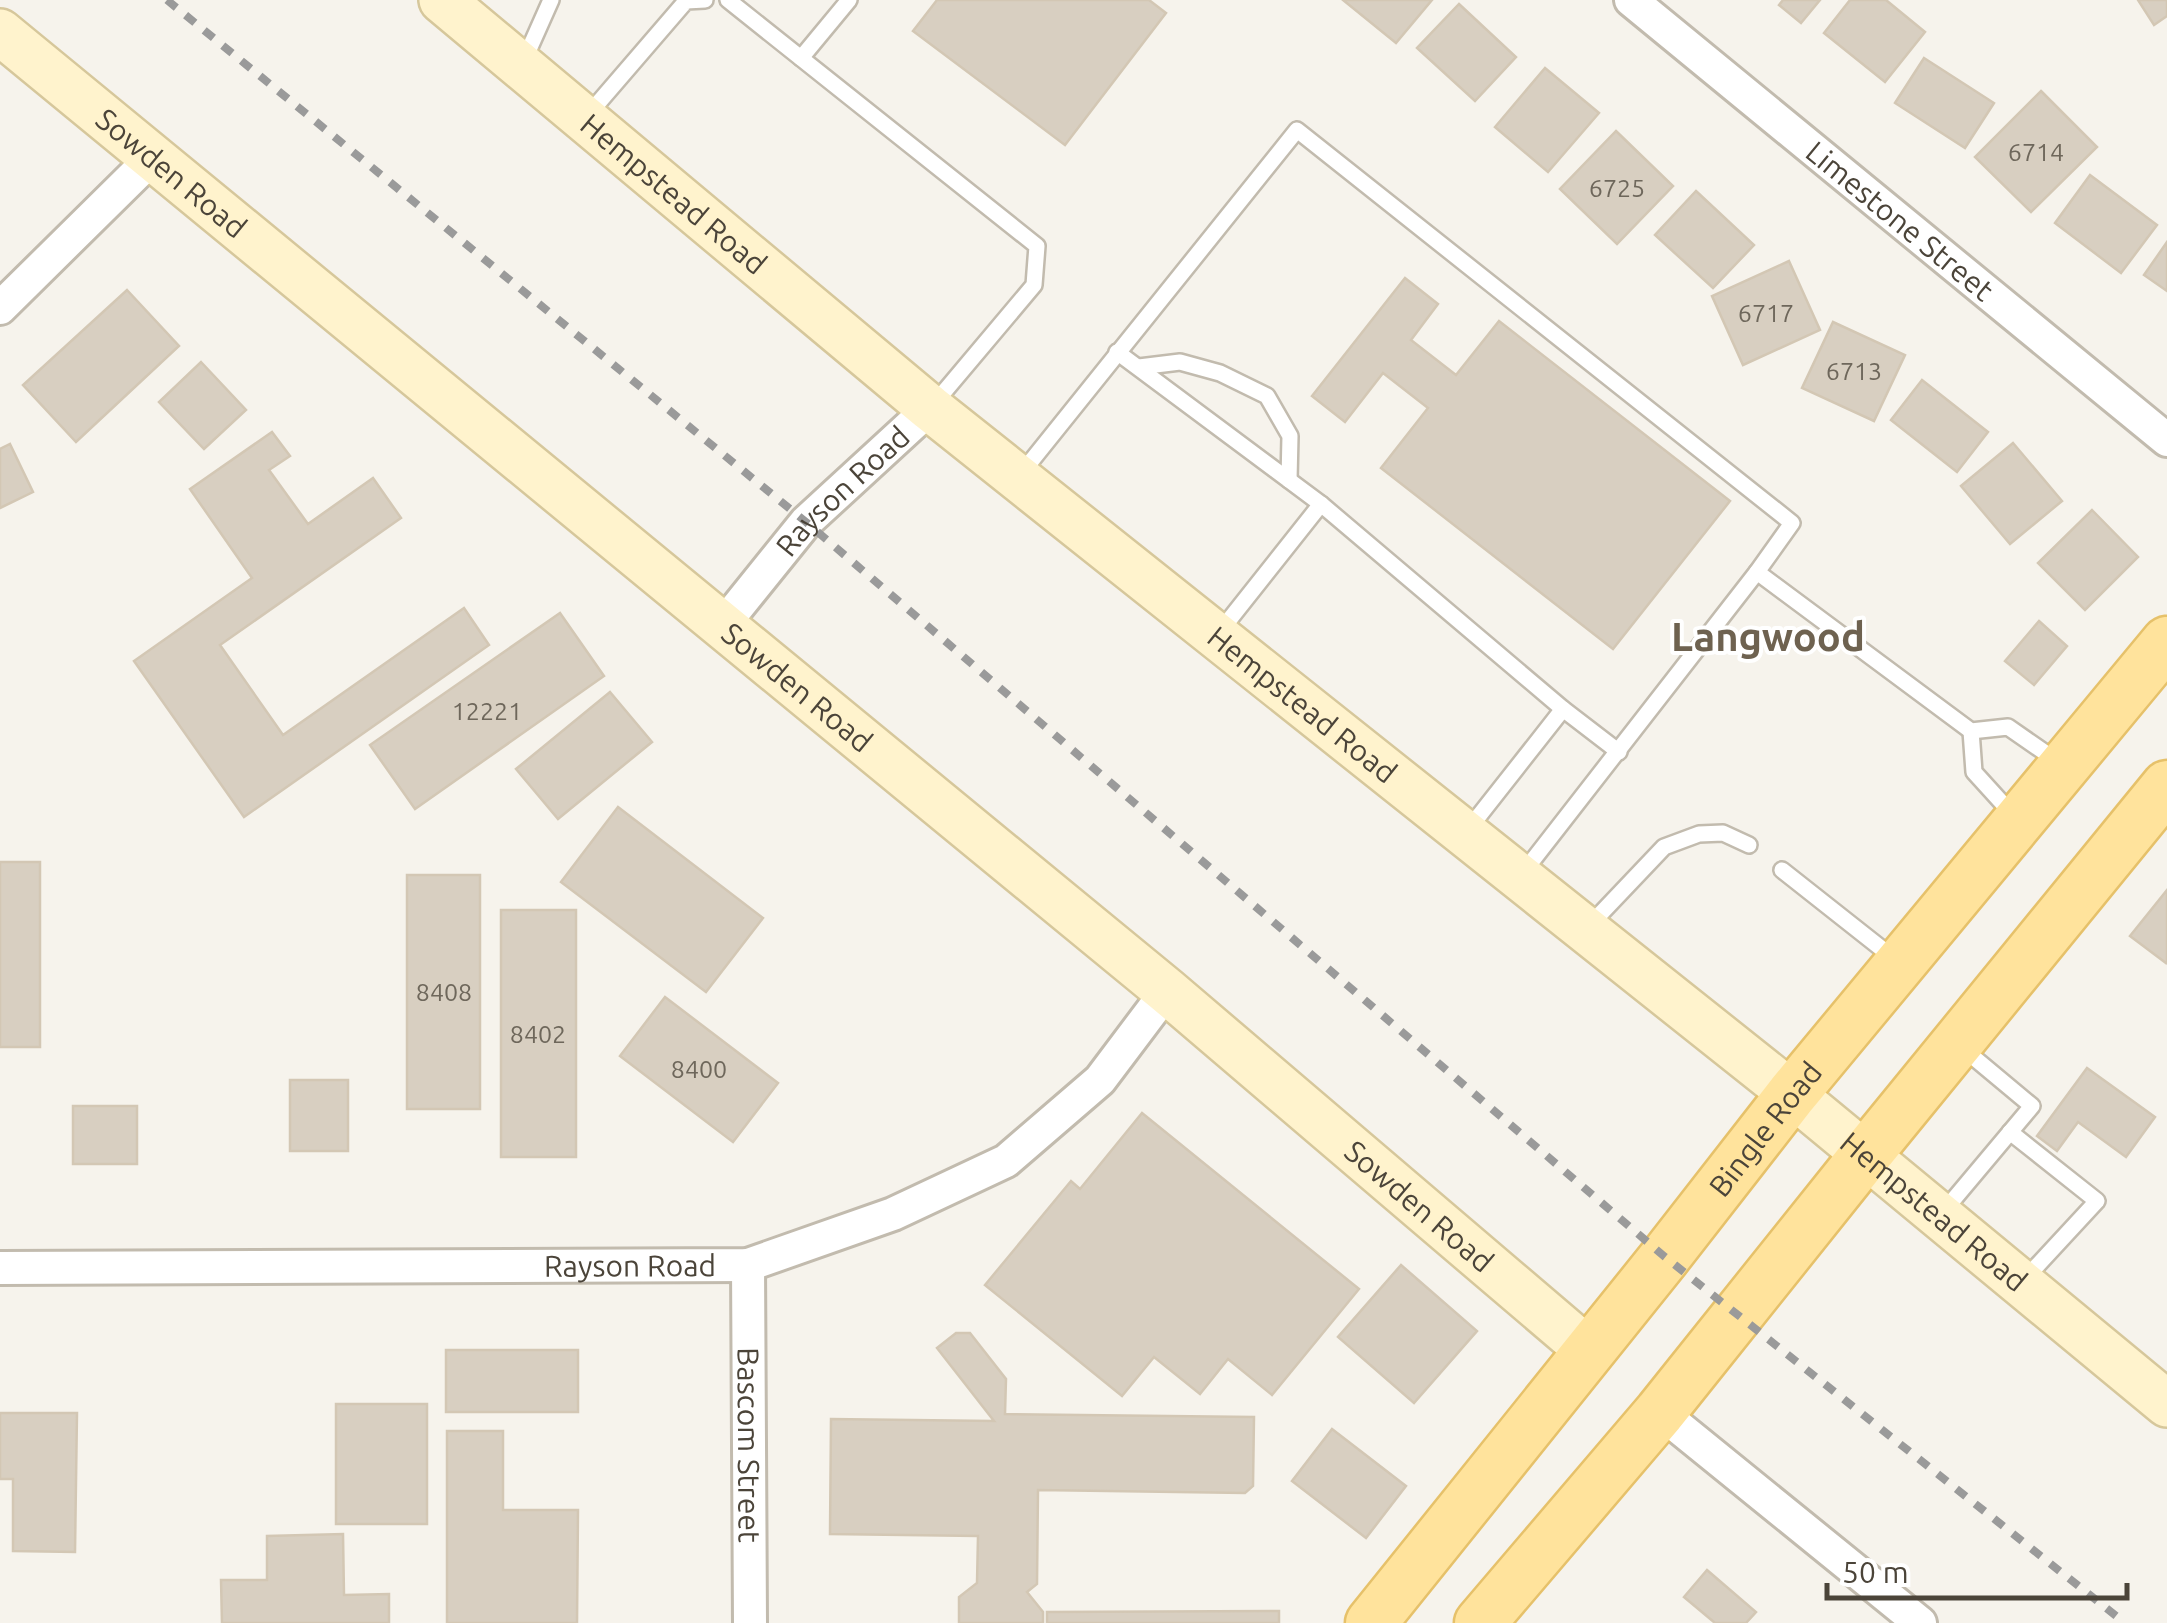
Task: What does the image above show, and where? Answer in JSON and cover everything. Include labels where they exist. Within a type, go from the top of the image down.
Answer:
[{"type":"main road","name":"Hempstead Road","points":[[442,0],[930,408],[1792,1094],[2167,1404]]},
{"type":"main road","name":"Sowden Road","points":[[0,32],[1167,991],[1589,1352]]},
{"type":"main road","name":"Bingle Road","points":[[1371,1623],[1792,1094],[2167,642]]},
{"type":"main road","points":[[1480,1623],[1660,1412],[2167,786]]},
{"type":"street","name":"Limestone Street","points":[[1630,0],[2167,440]]},
{"type":"street","points":[[0,308],[153,157]]},
{"type":"street","name":"Rayson Road","points":[[723,625],[806,522],[930,408]]},
{"type":"street","name":"Rayson Road","points":[[0,1268],[748,1265],[893,1214],[1006,1160],[1100,1080],[1167,991]]},
{"type":"street","name":"Bascom Street","points":[[748,1265],[750,1623]]},
{"type":"street","points":[[1660,1412],[1920,1623]]},
{"type":"lane","points":[[521,67],[551,0]]},
{"type":"lane","points":[[584,119],[686,1],[705,0]]},
{"type":"lane","points":[[728,0],[1037,246],[1034,285],[930,408]]},
{"type":"lane","points":[[801,58],[849,0]]},
{"type":"lane","points":[[1018,478],[1297,130],[1792,523],[1519,877]]},
{"type":"lane","points":[[1117,352],[1321,504],[1619,752]]},
{"type":"lane","points":[[1138,367],[1180,362],[1220,373],[1267,396],[1290,436],[1289,480]]},
{"type":"lane","points":[[1216,636],[1321,504]]},
{"type":"lane","points":[[1757,572],[1971,731],[2008,727],[2066,766]]},
{"type":"lane","points":[[1465,834],[1564,709]]},
{"type":"lane","points":[[1971,731],[1974,772],[2019,822]]},
{"type":"lane","points":[[1585,930],[1664,847],[1699,834],[1724,833],[1749,845]]},
{"type":"lane","points":[[1782,870],[1900,964]]},
{"type":"lane","points":[[1939,1217],[2032,1106],[1957,1044]]},
{"type":"lane","points":[[2010,1132],[2097,1201],[2020,1284]]},
{"type":"building","points":[[937,0],[1149,0],[1166,13],[1065,145],[913,31]]},
{"type":"building","points":[[1343,0],[1432,0],[1396,43]]},
{"type":"building","points":[[1783,0],[1820,0],[1801,23],[1779,5]]},
{"type":"building","points":[[1850,0],[1886,0],[1925,32],[1885,82],[1824,33]]},
{"type":"building","points":[[2138,0],[2167,0],[2167,16],[2154,25]]},
{"type":"building","points":[[1459,4],[1516,57],[1475,101],[1417,48]]},
{"type":"building","points":[[1924,58],[1994,103],[1965,148],[1895,103]]},
{"type":"building","points":[[1545,68],[1599,113],[1548,172],[1495,127]]},
{"type":"building","points":[[2041,91],[2097,147],[2031,212],[1975,157]]},
{"type":"building","points":[[1616,131],[1673,186],[1617,244],[1560,189]]},
{"type":"building","points":[[2090,175],[2157,225],[2121,273],[2055,223]]},
{"type":"building","points":[[1696,191],[1754,245],[1713,288],[1655,235]]},
{"type":"building","points":[[2167,242],[2167,291],[2144,275]]},
{"type":"building","points":[[1789,261],[1820,330],[1743,365],[1712,296]]},
{"type":"building","points":[[1405,278],[1438,304],[1411,340],[1456,375],[1499,321],[1730,501],[1613,649],[1381,468],[1428,408],[1383,373],[1345,422],[1312,396]]},
{"type":"building","points":[[127,290],[179,346],[76,442],[23,385]]},
{"type":"building","points":[[1833,322],[1905,355],[1874,421],[1802,388]]},
{"type":"building","points":[[201,362],[246,410],[204,449],[159,402]]},
{"type":"building","points":[[1922,380],[1988,432],[1957,472],[1891,420]]},
{"type":"building","points":[[272,432],[290,456],[269,470],[308,524],[373,478],[401,518],[220,645],[283,735],[464,608],[489,645],[244,817],[134,661],[252,578],[190,489]]},
{"type":"building","points":[[2013,443],[2062,501],[2010,544],[1961,486]]},
{"type":"building","points":[[10,444],[33,492],[0,508],[0,449]]},
{"type":"building","points":[[2092,510],[2138,557],[2085,610],[2038,563]]},
{"type":"building","points":[[560,613],[604,676],[415,809],[370,745]]},
{"type":"building","points":[[2039,621],[2067,646],[2034,685],[2005,661]]},
{"type":"building","points":[[610,692],[652,742],[558,819],[516,769]]},
{"type":"building","points":[[618,807],[763,918],[706,992],[561,882]]},
{"type":"building","points":[[0,862],[40,862],[40,1047],[0,1047]]},
{"type":"building","points":[[407,875],[480,875],[480,1109],[407,1109]]},
{"type":"building","points":[[2167,890],[2167,961],[2166,963],[2130,936]]},
{"type":"building","points":[[501,910],[576,910],[576,1157],[501,1157]]},
{"type":"building","points":[[665,997],[778,1083],[733,1142],[620,1056]]},
{"type":"building","points":[[2087,1068],[2155,1117],[2126,1157],[2078,1122],[2057,1151],[2037,1136]]},
{"type":"building","points":[[290,1080],[348,1080],[348,1151],[290,1151]]},
{"type":"building","points":[[73,1106],[137,1106],[137,1164],[73,1164]]},
{"type":"building","points":[[1142,1113],[1359,1289],[1272,1395],[1228,1359],[1200,1394],[1154,1357],[1122,1396],[985,1285],[1071,1181],[1080,1189]]},
{"type":"building","points":[[1401,1265],[1477,1331],[1414,1403],[1338,1337]]},
{"type":"building","points":[[956,1333],[970,1333],[1006,1379],[1005,1414],[1254,1417],[1253,1486],[1245,1493],[1038,1490],[1037,1584],[1027,1592],[1043,1612],[1043,1623],[959,1623],[959,1597],[977,1583],[978,1536],[830,1534],[831,1419],[994,1421],[937,1348]]},
{"type":"building","points":[[446,1350],[578,1350],[578,1412],[446,1412]]},
{"type":"building","points":[[336,1404],[427,1404],[427,1524],[336,1524]]},
{"type":"building","points":[[0,1413],[77,1413],[75,1552],[13,1551],[13,1479],[0,1479]]},
{"type":"building","points":[[1332,1429],[1406,1486],[1366,1538],[1292,1481]]},
{"type":"building","points":[[447,1431],[503,1431],[503,1510],[578,1510],[577,1623],[447,1623]]},
{"type":"building","points":[[343,1534],[344,1595],[389,1594],[389,1623],[222,1623],[221,1580],[267,1580],[267,1536]]},
{"type":"building","points":[[1707,1570],[1756,1612],[1746,1623],[1715,1623],[1684,1597]]},
{"type":"building","points":[[1279,1611],[1279,1623],[1047,1623],[1047,1612]]},
{"type":"railway","points":[[167,0],[806,522],[1665,1257],[2125,1623]]},
{"type":"district","name":"Langwood","points":[[1768,636]]}]
